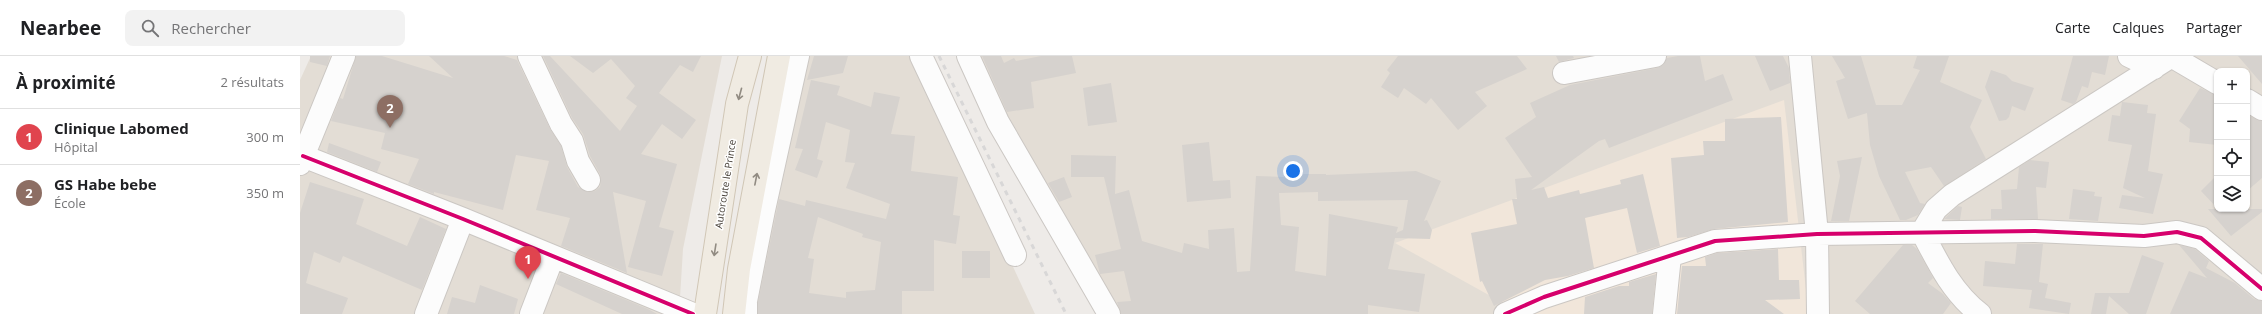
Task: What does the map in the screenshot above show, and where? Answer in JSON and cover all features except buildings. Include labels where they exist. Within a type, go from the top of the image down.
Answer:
[{"type":"main road","name":"Autoroute le Prince","points":[[705,314],[737,104],[750,56]]},
{"type":"main road","points":[[734,314],[739,269],[779,56]]},
{"type":"street","points":[[344,56],[302,160],[463,219],[693,314]]},
{"type":"street","points":[[529,56],[561,124],[572,141],[578,161],[589,180]]},
{"type":"street","points":[[746,314],[746,301],[764,210],[798,56]]},
{"type":"street","points":[[921,56],[1015,255]]},
{"type":"street","points":[[968,56],[998,122],[1109,314]]},
{"type":"street","points":[[1564,73],[1655,56]]},
{"type":"street","points":[[1800,56],[1816,234],[1818,314]]},
{"type":"street","points":[[2128,56],[2166,60],[2214,82]]},
{"type":"street","points":[[1922,232],[1936,209],[1952,195],[2166,60]]},
{"type":"street","points":[[2250,102],[2262,109]]},
{"type":"street","points":[[426,314],[463,219]]},
{"type":"street","points":[[1505,314],[1544,297],[1715,242],[1816,234],[2035,231],[2144,236],[2176,232],[2201,238],[2262,289]]},
{"type":"street","points":[[1922,232],[1946,278],[1963,299],[1980,314]]},
{"type":"street","points":[[1664,314],[1670,256]]},
{"type":"street","points":[[531,314],[553,257]]},
{"type":"shaded area","points":[[311,56],[722,56],[683,249],[679,314],[300,314],[300,80]]},
{"type":"shaded area","points":[[784,56],[915,56],[1035,314],[737,314]]},
{"type":"shaded area","points":[[972,56],[2262,56],[2262,314],[1111,314]]},
{"type":"shaded area","points":[[1784,100],[1807,298],[1806,314],[1523,314],[1395,243]]},
{"type":"railway","points":[[939,56],[1066,314]]},
{"type":"cycle path","points":[[303,156],[463,219],[693,314]]},
{"type":"cycle path","points":[[1505,314],[1544,297],[1715,241],[1817,234],[2035,231],[2144,236],[2177,232],[2201,238],[2262,289]]},
{"type":"place","name":"GS Habe bebe","points":[[390,128]]},
{"type":"place","name":"Clinique Labomed","points":[[528,279]]}]
